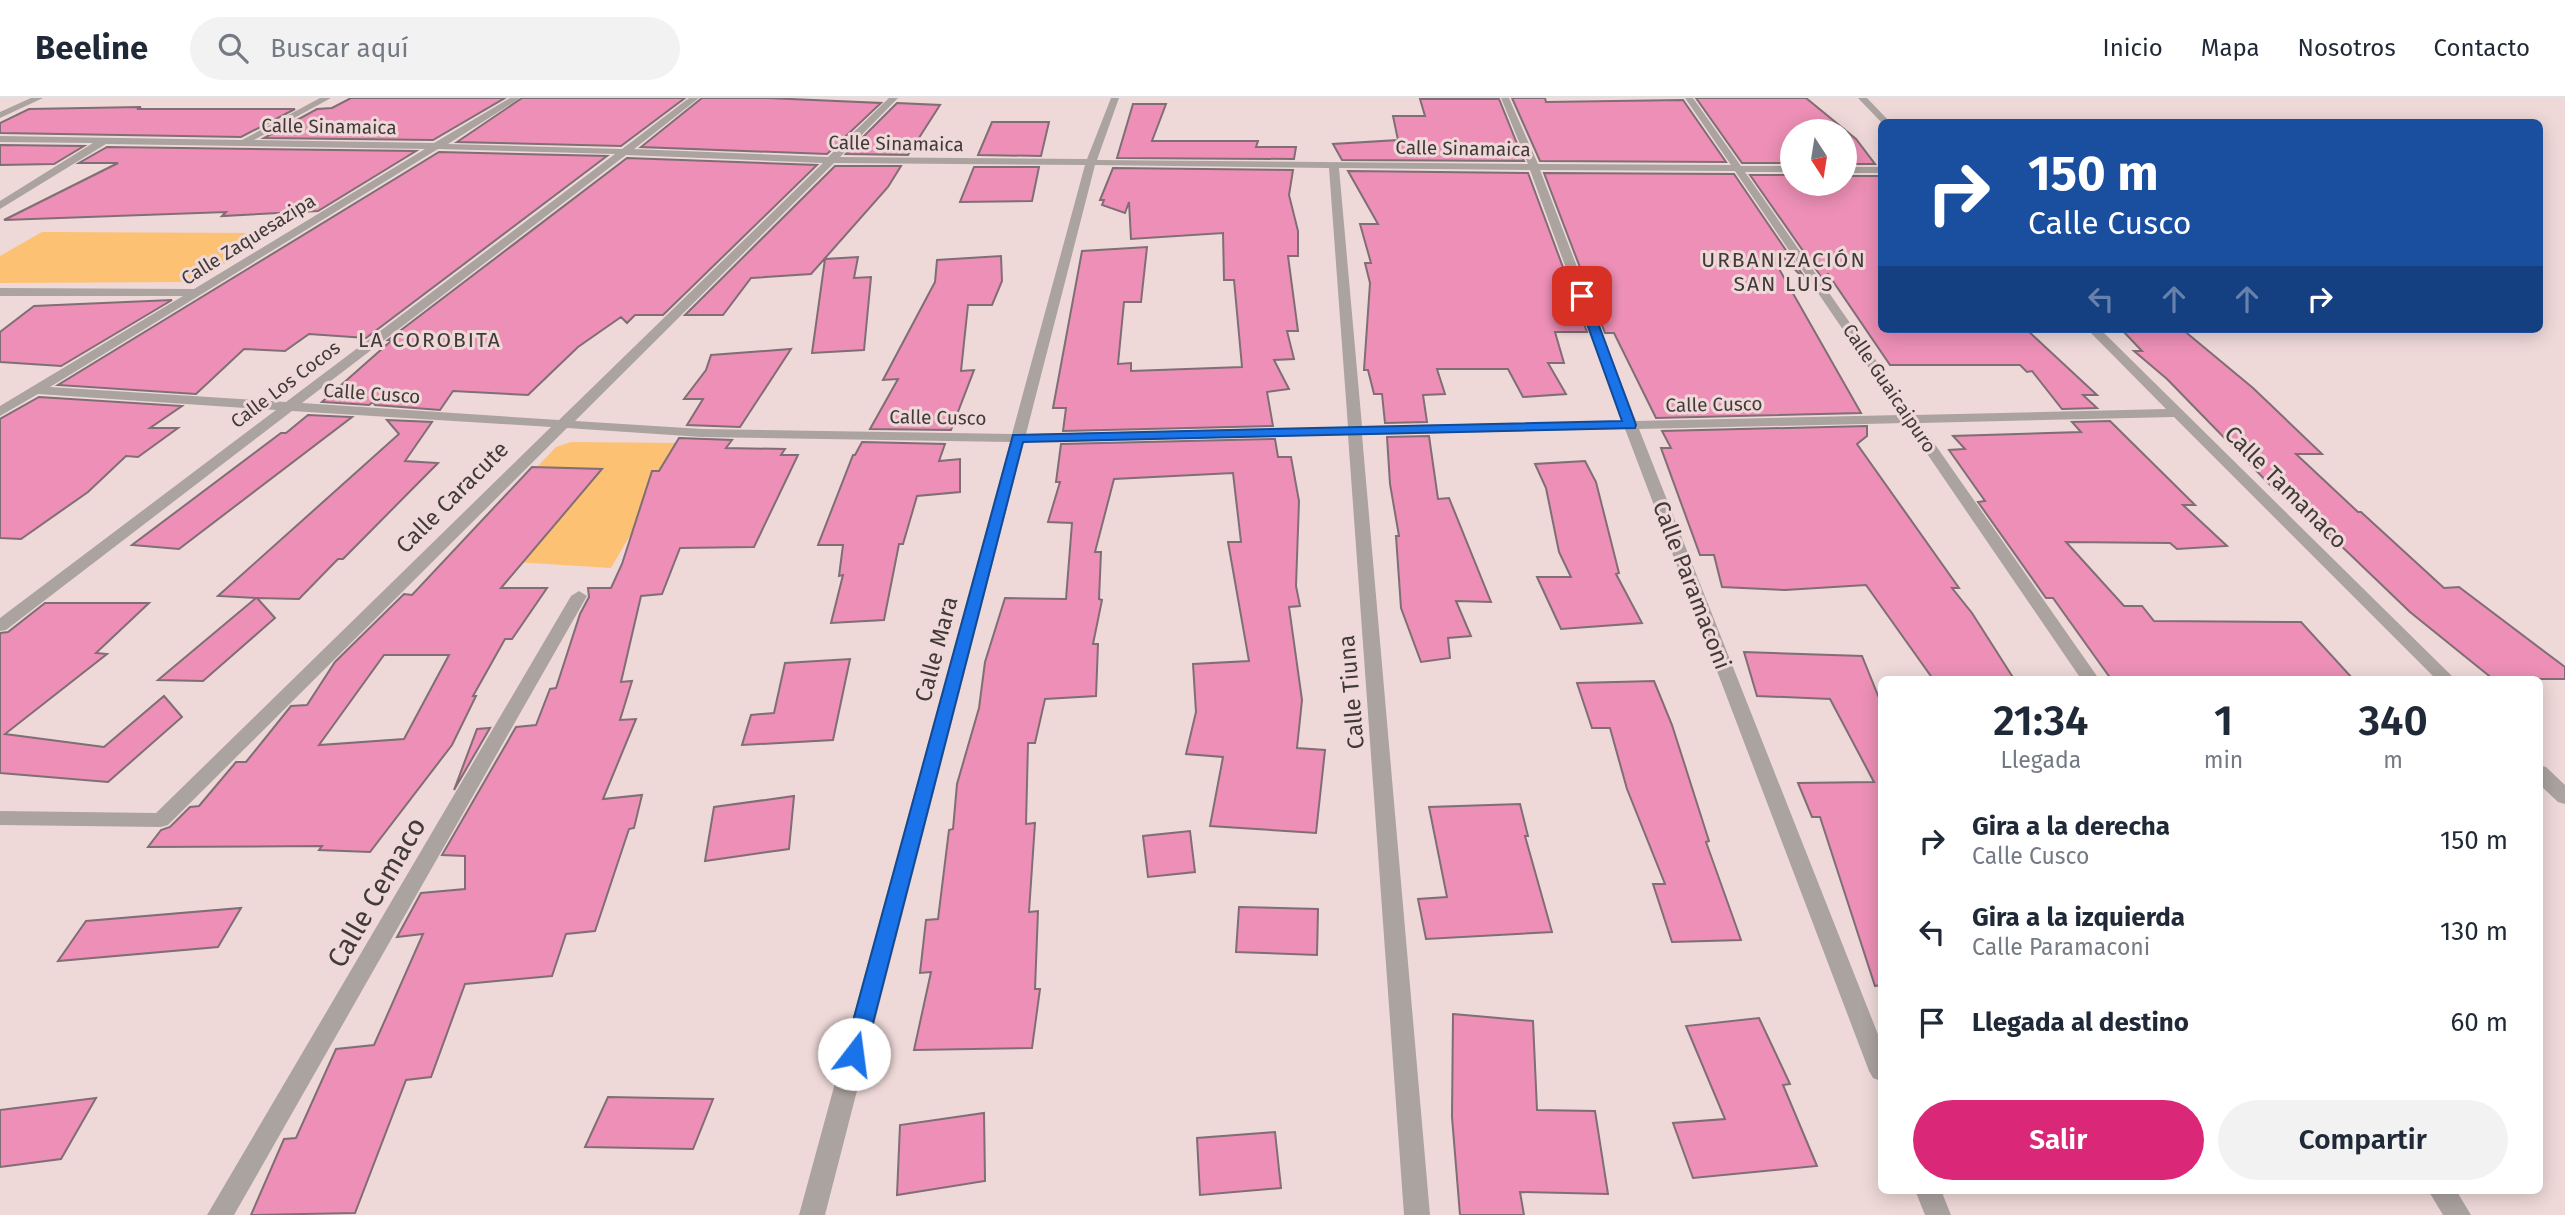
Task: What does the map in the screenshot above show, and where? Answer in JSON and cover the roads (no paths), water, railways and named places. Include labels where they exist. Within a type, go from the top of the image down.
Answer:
[{"type":"street","points":[[0,115],[38,98]]},
{"type":"street","points":[[244,142],[327,98]]},
{"type":"street","name":"Calle Zaquesazipa","points":[[0,412],[516,98]]},
{"type":"street","name":"Calle Los Cocos","points":[[0,625],[695,98]]},
{"type":"street","name":"Calle Caracute","points":[[0,818],[161,820],[894,98]]},
{"type":"street","name":"Calle Mara","points":[[812,1215],[1091,162],[1115,98]]},
{"type":"street","name":"Calle Paramaconi","points":[[1505,98],[1534,167],[1630,425],[1878,1063]]},
{"type":"street","name":"Calle Guaicaipuro","points":[[1689,98],[2088,676]]},
{"type":"street","points":[[1862,98],[1883,119]]},
{"type":"street","name":"Calle Sinamaica","points":[[0,139],[435,146],[830,160],[1780,169]]},
{"type":"street","points":[[0,206],[104,140]]},
{"type":"street","name":"Calle Tiuna","points":[[1334,164],[1417,1215]]},
{"type":"street","points":[[1857,170],[1878,170]]},
{"type":"street","points":[[0,292],[195,292]]},
{"type":"street","name":"Calle Tamanaco","points":[[2097,333],[2443,676]]},
{"type":"street","name":"Calle Cusco","points":[[34,390],[702,433],[1018,438],[2178,413]]},
{"type":"street","name":"Calle Cemaco","points":[[220,1215],[579,596]]},
{"type":"street","points":[[2543,776],[2565,797]]},
{"type":"street","points":[[1930,1194],[1938,1215]]},
{"type":"street","points":[[2444,1194],[2458,1215]]},
{"type":"district","name":"URBANIZACIÓN SAN LUIS","points":[[1784,272]]},
{"type":"district","name":"LA COROBITA","points":[[430,340]]}]
